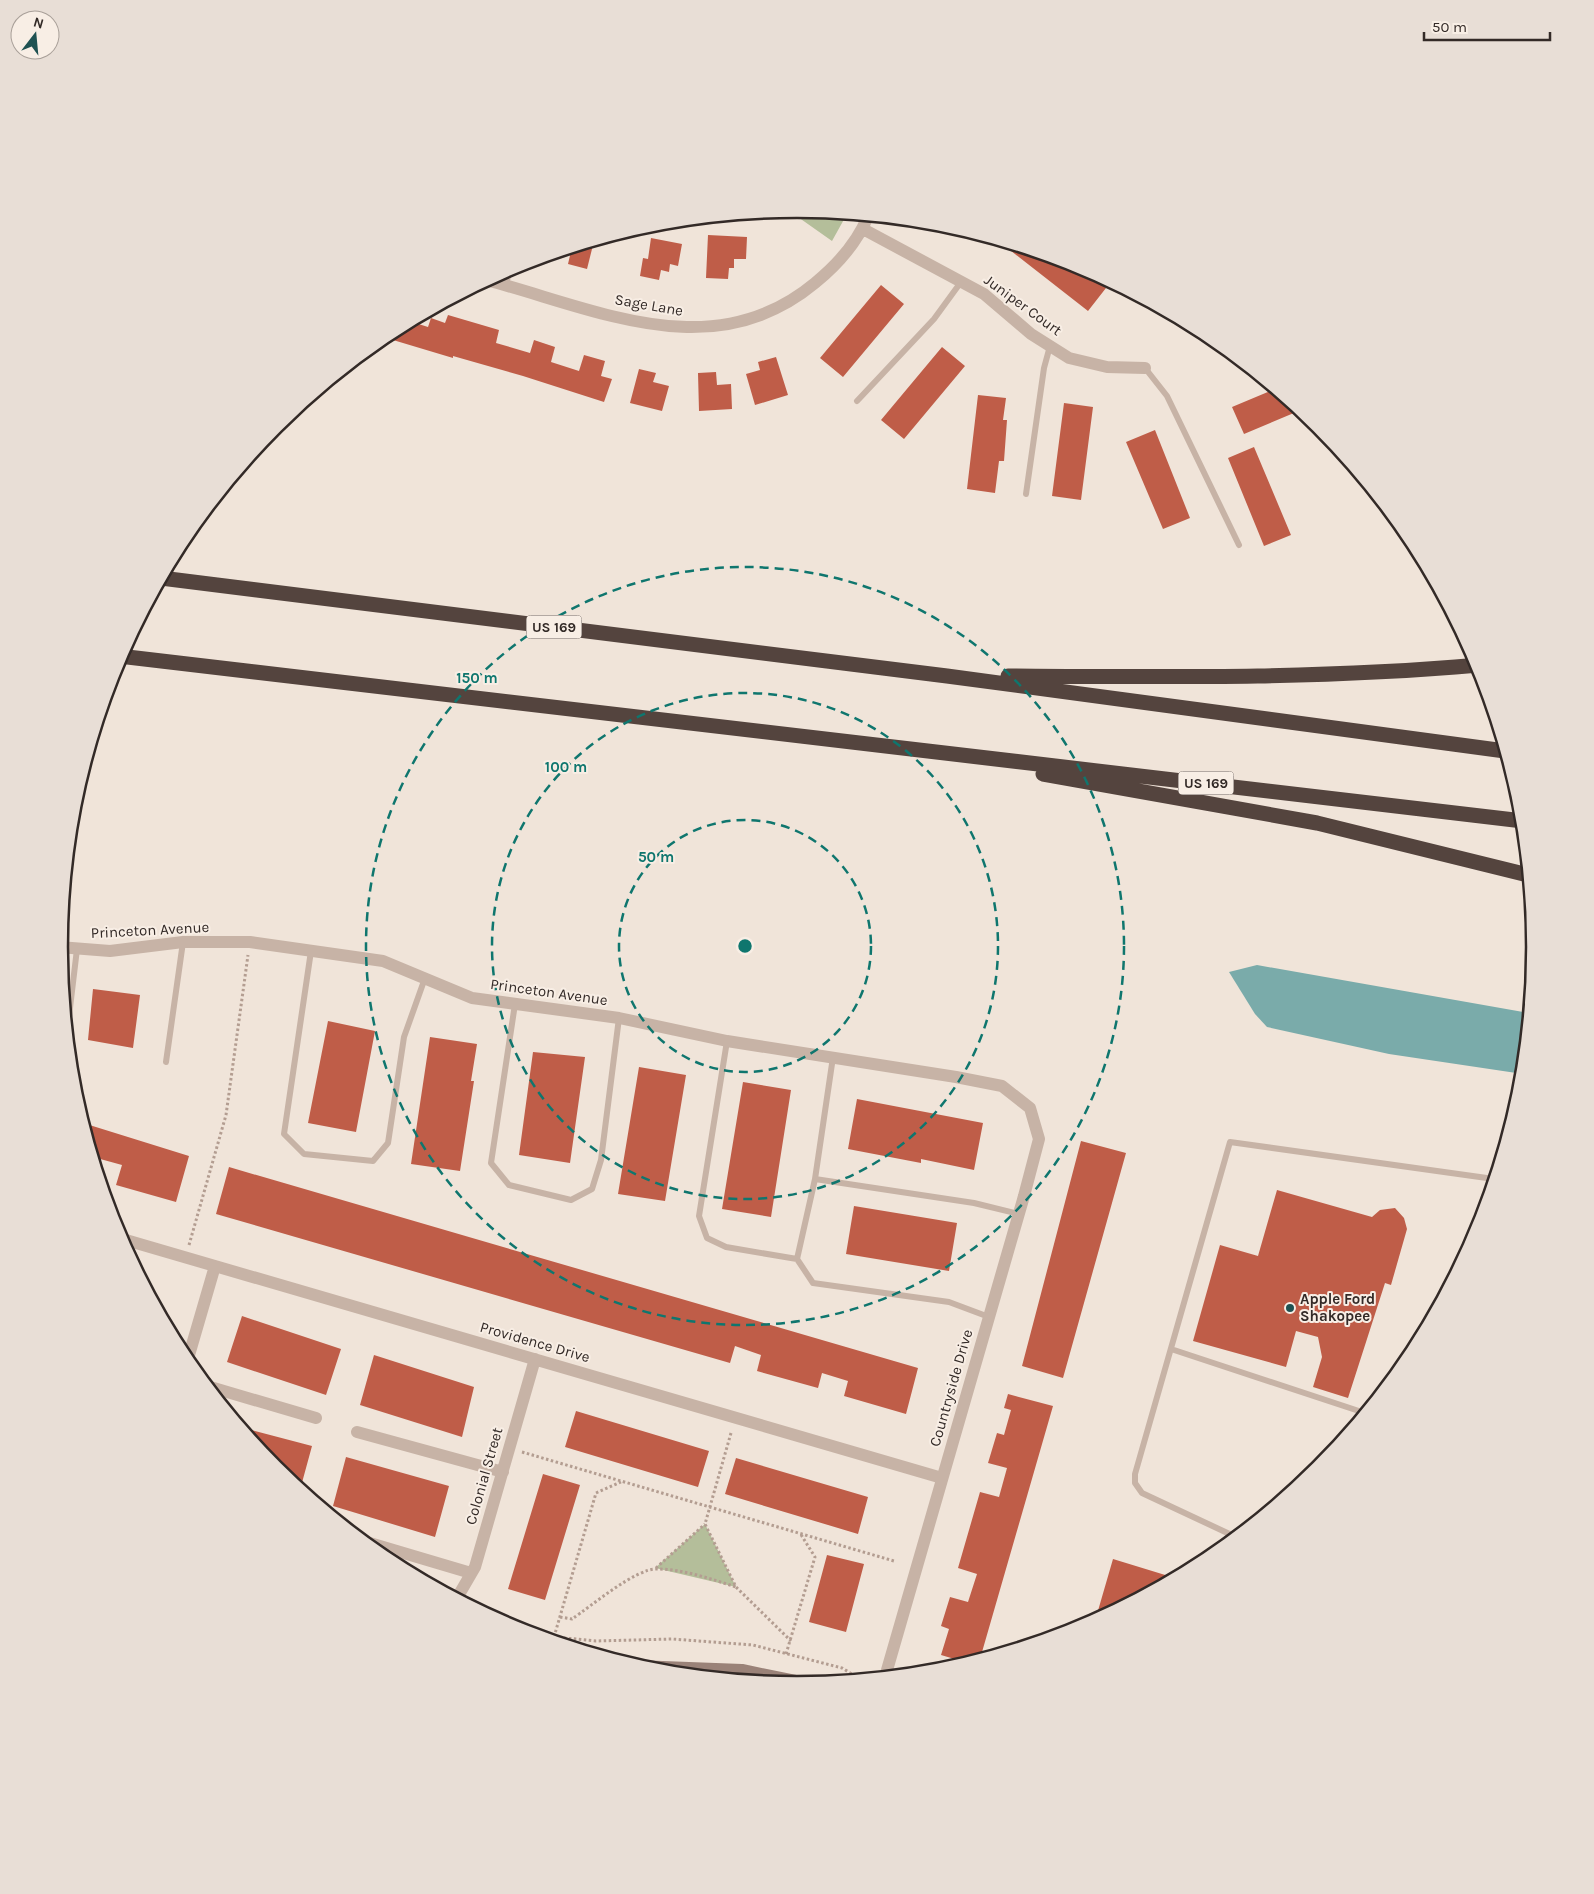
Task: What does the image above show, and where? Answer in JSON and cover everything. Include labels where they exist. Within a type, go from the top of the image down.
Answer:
[{"type":"highway","name":"US 169","points":[[167,579],[947,676],[1500,750]]},
{"type":"highway","name":"US 169","points":[[128,657],[1515,820]]},
{"type":"highway","points":[[947,676],[1157,677],[1418,670],[1470,665]]},
{"type":"highway","points":[[889,746],[1317,823],[1522,874]]},
{"type":"street","name":"Sage Lane","points":[[497,283],[629,320],[661,326],[715,327],[747,321],[774,310],[802,293],[844,256],[863,229],[866,221]]},
{"type":"street","name":"Juniper Court","points":[[863,229],[984,294],[1031,334],[1069,358],[1107,367],[1144,368]]},
{"type":"street","points":[[502,284],[503,280]]},
{"type":"street","name":"Princeton Avenue","points":[[68,948],[110,952],[183,942],[250,942],[383,961],[472,998],[619,1018],[727,1041],[1002,1086],[1030,1108]]},
{"type":"street","name":"Countryside Drive","points":[[886,1671],[1019,1214],[1038,1139],[1030,1108]]},
{"type":"street","name":"Providence Drive","points":[[130,1241],[942,1478]]},
{"type":"street","points":[[190,1352],[215,1266]]},
{"type":"street","name":"Colonial Street","points":[[460,1593],[471,1573],[503,1472],[535,1359]]},
{"type":"street","points":[[216,1389],[316,1418]]},
{"type":"street","points":[[357,1432],[503,1472]]},
{"type":"street","points":[[382,1546],[471,1573]]},
{"type":"street","points":[[691,1668],[742,1670],[768,1675]]},
{"type":"lane","points":[[857,401],[934,319],[961,282]]},
{"type":"lane","points":[[1026,494],[1044,368],[1050,346]]},
{"type":"lane","points":[[1144,368],[1167,396],[1239,545]]},
{"type":"lane","points":[[166,1062],[183,942]]},
{"type":"lane","points":[[70,1006],[77,949]]},
{"type":"lane","points":[[311,951],[284,1134],[304,1154],[373,1161],[388,1143],[404,1037],[425,978]]},
{"type":"lane","points":[[515,1004],[491,1163],[509,1185],[571,1200],[592,1190],[601,1160],[619,1018]]},
{"type":"lane","points":[[727,1041],[699,1216],[707,1238],[726,1247],[797,1259],[814,1283],[949,1302],[989,1317]]},
{"type":"lane","points":[[797,1259],[815,1179],[833,1058]]},
{"type":"lane","points":[[1230,1534],[1142,1493],[1135,1483],[1135,1474],[1230,1142],[1489,1178]]},
{"type":"lane","points":[[815,1179],[974,1203],[1019,1214]]},
{"type":"lane","points":[[1171,1349],[1359,1411]]},
{"type":"path","points":[[185,1257],[226,1115],[250,942]]},
{"type":"path","points":[[560,1617],[572,1619],[603,1595],[655,1568],[705,1524],[731,1433]]},
{"type":"path","points":[[510,1448],[894,1561]]},
{"type":"path","points":[[555,1635],[596,1494],[622,1482]]},
{"type":"path","points":[[705,1524],[736,1587],[791,1640]]},
{"type":"path","points":[[786,1654],[815,1557],[800,1533]]},
{"type":"path","points":[[655,1568],[713,1580],[736,1587]]},
{"type":"path","points":[[562,1638],[596,1640],[672,1639],[752,1645],[842,1668],[852,1674]]},
{"type":"green space","points":[[799,218],[844,219],[832,241]]},
{"type":"green space","points":[[705,1524],[736,1587],[655,1568]]},
{"type":"water","points":[[1257,965],[1523,1012],[1515,1073],[1389,1054],[1267,1027],[1255,1014],[1229,972]]},
{"type":"building","points":[[708,235],[747,237],[746,259],[734,259],[734,268],[729,268],[728,279],[706,278]]},
{"type":"building","points":[[651,238],[682,244],[678,266],[670,264],[669,272],[661,270],[659,280],[640,276],[643,258],[648,259]]},
{"type":"building","points":[[593,247],[587,269],[568,264],[570,254]]},
{"type":"building","points":[[1009,249],[1076,273],[1106,288],[1088,311]]},
{"type":"building","points":[[881,285],[904,304],[843,377],[820,358]]},
{"type":"building","points":[[448,315],[499,330],[496,343],[530,353],[534,340],[555,347],[551,362],[579,371],[584,355],[605,361],[601,376],[612,379],[604,402],[523,376],[392,340],[418,324],[428,327],[431,318],[445,323]]},
{"type":"building","points":[[942,347],[965,366],[904,439],[881,420]]},
{"type":"building","points":[[776,357],[788,395],[755,405],[746,374],[760,370],[758,362]]},
{"type":"building","points":[[639,369],[656,373],[653,382],[669,386],[662,411],[630,403]]},
{"type":"building","points":[[716,372],[717,385],[731,384],[732,409],[699,411],[698,373]]},
{"type":"building","points":[[1269,391],[1293,413],[1244,434],[1232,407]]},
{"type":"building","points":[[978,395],[1006,398],[1003,420],[1007,420],[1004,461],[999,461],[995,493],[967,489]]},
{"type":"building","points":[[1064,403],[1093,407],[1081,500],[1052,496]]},
{"type":"building","points":[[1155,430],[1190,518],[1163,529],[1126,442]]},
{"type":"building","points":[[1254,447],[1291,535],[1264,546],[1228,458]]},
{"type":"building","points":[[93,989],[140,995],[133,1048],[88,1040]]},
{"type":"building","points":[[328,1021],[375,1031],[356,1132],[308,1123]]},
{"type":"building","points":[[430,1037],[477,1044],[471,1081],[474,1081],[460,1171],[411,1164]]},
{"type":"building","points":[[533,1052],[585,1057],[570,1163],[519,1155]]},
{"type":"building","points":[[639,1067],[686,1075],[665,1201],[618,1194]]},
{"type":"building","points":[[743,1082],[791,1090],[771,1217],[722,1209]]},
{"type":"building","points":[[857,1099],[983,1123],[974,1170],[921,1159],[921,1163],[848,1149]]},
{"type":"building","points":[[90,1125],[189,1156],[176,1202],[116,1185],[122,1165],[99,1159]]},
{"type":"building","points":[[1081,1141],[1126,1153],[1063,1378],[1022,1366]]},
{"type":"building","points":[[229,1167],[918,1368],[906,1414],[844,1396],[848,1381],[822,1373],[818,1388],[757,1371],[761,1355],[735,1346],[730,1363],[216,1214]]},
{"type":"building","name":"Apple Ford Shakopee","points":[[1277,1190],[1372,1217],[1380,1210],[1395,1208],[1404,1218],[1407,1229],[1391,1285],[1385,1283],[1348,1398],[1313,1387],[1322,1357],[1318,1337],[1296,1331],[1286,1367],[1193,1341],[1220,1245],[1258,1256]]},
{"type":"building","points":[[854,1206],[957,1223],[949,1271],[846,1254]]},
{"type":"building","points":[[242,1316],[341,1349],[326,1395],[227,1362]]},
{"type":"building","points":[[374,1355],[474,1387],[462,1437],[360,1405]]},
{"type":"building","points":[[1008,1394],[1053,1406],[982,1653],[954,1659],[941,1655],[949,1629],[941,1626],[950,1597],[968,1602],[977,1574],[958,1568],[980,1492],[999,1497],[1007,1468],[988,1463],[997,1433],[1004,1435],[1011,1410],[1004,1408]]},
{"type":"building","points":[[576,1411],[709,1451],[698,1487],[565,1447]]},
{"type":"building","points":[[251,1430],[312,1446],[302,1482],[281,1463]]},
{"type":"building","points":[[346,1457],[449,1486],[435,1537],[333,1506]]},
{"type":"building","points":[[736,1458],[868,1497],[858,1534],[725,1494]]},
{"type":"building","points":[[543,1474],[580,1485],[545,1600],[508,1589]]},
{"type":"building","points":[[827,1555],[864,1564],[846,1632],[809,1622]]},
{"type":"building","points":[[1113,1559],[1167,1576],[1120,1601],[1098,1611]]},
{"type":"place","name":"Apple Ford Shakopee","points":[[1290,1308]]}]
